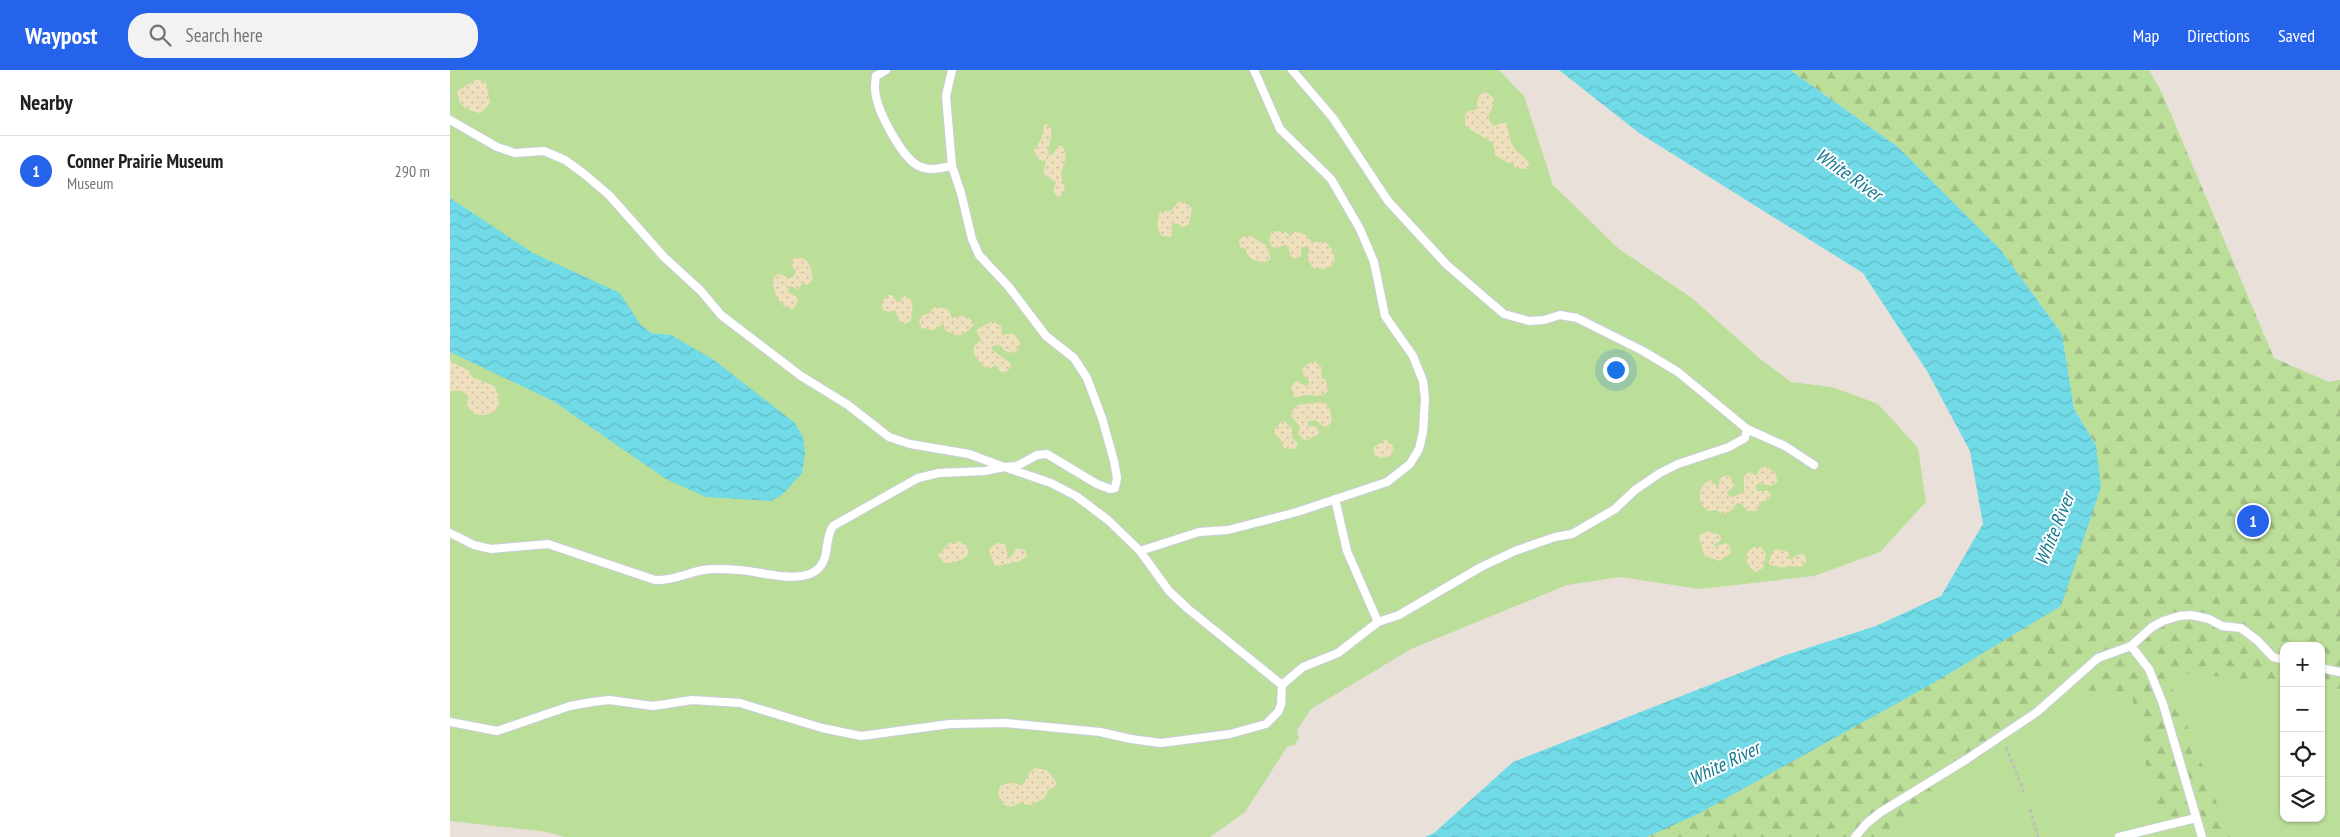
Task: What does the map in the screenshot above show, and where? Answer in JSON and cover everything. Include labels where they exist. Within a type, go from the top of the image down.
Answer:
[{"type":"lane","points":[[886,70],[873,73],[875,93],[878,103],[906,156],[916,165],[927,169],[952,166]]},
{"type":"lane","points":[[450,533],[474,545],[491,549],[548,544],[655,580],[673,580],[703,570],[756,572],[792,578],[805,576],[819,569],[824,562],[827,536],[833,526],[918,478],[938,473],[1017,466],[1037,456],[1047,454],[1097,484],[1115,488],[1117,484],[1114,461],[1102,418],[1087,378],[1074,358],[1046,336],[1009,287],[979,255],[972,238],[952,166],[946,96],[952,70]]},
{"type":"lane","points":[[1140,552],[1199,532],[1228,530],[1298,512],[1387,482],[1410,464],[1419,450],[1423,432],[1425,399],[1423,381],[1413,356],[1385,316],[1374,262],[1360,229],[1331,179],[1280,129],[1254,70]]},
{"type":"lane","points":[[1292,70],[1333,118],[1388,201],[1441,258],[1504,314],[1529,321],[1560,316],[1577,318],[1643,351],[1678,372],[1747,429],[1785,446],[1814,465]]},
{"type":"lane","points":[[450,120],[496,147],[515,153],[544,151],[552,153],[583,173],[610,195],[664,258],[701,291],[721,315],[801,376],[848,405],[889,437],[910,444],[969,454],[1051,483],[1076,496],[1108,520],[1140,552],[1169,590],[1187,608],[1282,685]]},
{"type":"lane","points":[[450,722],[497,732],[570,706],[592,702],[609,700],[653,706],[692,700],[740,703],[822,728],[861,736],[950,724],[1006,724],[1100,732],[1131,740],[1161,743],[1230,734],[1266,724],[1278,712],[1281,705],[1282,685],[1303,667],[1338,653],[1378,622],[1399,615],[1481,566],[1515,551],[1555,537],[1572,534],[1615,509],[1635,490],[1660,473],[1678,464],[1728,447],[1745,438],[1747,429]]},
{"type":"lane","points":[[1335,499],[1347,551],[1378,622]]},
{"type":"lane","points":[[1855,837],[1867,823],[1881,812],[2037,712],[2098,658],[2131,646],[2152,627],[2163,621],[2191,614],[2209,619],[2222,626],[2241,628],[2248,632],[2273,657],[2280,659]]},
{"type":"lane","points":[[2131,646],[2154,678],[2202,837]]},
{"type":"lane","points":[[2325,669],[2340,672]]},
{"type":"lane","points":[[2119,837],[2196,818]]},
{"type":"path","points":[[2002,736],[2024,792]]},
{"type":"path","points":[[2030,809],[2038,837]]},
{"type":"green space","points":[[450,70],[1499,70],[1524,96],[1553,185],[1619,249],[1692,298],[1760,359],[1791,382],[1832,387],[1878,404],[1918,448],[1926,502],[1880,552],[1814,576],[1700,589],[1620,577],[1567,585],[1411,649],[1311,709],[1297,730],[1299,738],[1295,745],[1287,747],[1245,812],[1210,837],[564,837],[548,832],[450,821]]},
{"type":"green space","points":[[1790,70],[2149,70],[2162,93],[2274,358],[2329,382],[2340,380],[2340,689],[2325,687],[2325,642],[2280,642],[2280,683],[2166,671],[2230,837],[2194,837],[2191,814],[2158,824],[2132,696],[2055,686],[1882,837],[1644,837],[2060,606],[2096,445],[2074,409],[2062,334],[2000,249],[1898,147]]},
{"type":"green space","points":[[2340,382],[2340,837],[1880,837]]},
{"type":"sand","points":[[477,79],[486,83],[490,101],[488,107],[480,113],[461,104],[457,91]]},
{"type":"sand","points":[[1485,92],[1493,97],[1494,101],[1489,117],[1491,123],[1494,126],[1503,122],[1506,123],[1511,143],[1529,164],[1527,169],[1515,168],[1513,163],[1508,163],[1495,155],[1492,144],[1465,124],[1465,116],[1468,111],[1477,108],[1478,97]]},
{"type":"sand","points":[[1047,124],[1052,130],[1049,155],[1052,155],[1059,145],[1063,147],[1066,157],[1061,174],[1065,190],[1058,199],[1053,191],[1056,182],[1043,174],[1046,161],[1039,160],[1034,151],[1042,137],[1044,125]]},
{"type":"sand","points":[[1178,202],[1184,202],[1192,208],[1189,224],[1182,228],[1179,224],[1173,223],[1171,226],[1173,234],[1170,237],[1162,236],[1157,224],[1160,212],[1171,211]]},
{"type":"sand","points":[[1276,231],[1286,232],[1291,237],[1292,232],[1298,232],[1306,235],[1312,242],[1325,242],[1334,253],[1334,263],[1326,268],[1312,267],[1307,257],[1310,250],[1305,246],[1301,248],[1301,257],[1296,259],[1291,257],[1288,247],[1285,245],[1277,248],[1272,247],[1269,241],[1271,233]]},
{"type":"sand","points":[[1250,236],[1266,245],[1271,258],[1268,261],[1262,263],[1253,260],[1247,254],[1246,249],[1240,247],[1239,240]]},
{"type":"sand","points":[[796,257],[807,261],[811,267],[813,279],[808,285],[802,284],[798,290],[791,286],[789,287],[788,292],[797,297],[798,301],[793,309],[781,303],[772,281],[776,275],[780,274],[790,278],[793,277],[796,271],[791,264],[792,260]]},
{"type":"sand","points":[[888,295],[892,295],[897,302],[906,296],[913,302],[911,321],[905,324],[900,322],[895,310],[889,312],[883,310],[881,302]]},
{"type":"sand","points":[[935,307],[948,309],[952,318],[959,316],[968,317],[975,324],[962,335],[946,331],[943,324],[933,330],[921,328],[919,320],[923,315],[930,313]]},
{"type":"sand","points":[[992,321],[1001,326],[1002,335],[1013,333],[1020,342],[1019,348],[1013,354],[1005,351],[1000,345],[993,346],[991,349],[1010,363],[1011,367],[1006,372],[1001,372],[995,365],[991,368],[984,367],[974,354],[974,346],[981,340],[976,330]]},
{"type":"sand","points":[[450,361],[468,370],[472,377],[494,386],[499,399],[497,409],[488,414],[474,414],[467,406],[468,396],[463,391],[450,391]]},
{"type":"sand","points":[[1311,362],[1316,362],[1322,368],[1321,377],[1326,380],[1328,391],[1320,396],[1294,397],[1291,387],[1295,382],[1298,381],[1305,386],[1309,384],[1309,381],[1303,375],[1302,369]]},
{"type":"sand","points":[[1324,402],[1330,409],[1332,422],[1324,427],[1315,420],[1308,422],[1308,426],[1318,427],[1319,434],[1305,441],[1298,434],[1300,427],[1292,417],[1291,412],[1297,405]]},
{"type":"sand","points":[[1283,420],[1292,428],[1292,437],[1298,444],[1295,449],[1284,448],[1280,439],[1275,434],[1275,428]]},
{"type":"sand","points":[[1386,439],[1389,444],[1392,444],[1394,451],[1390,456],[1380,458],[1375,455],[1373,448]]},
{"type":"sand","points":[[1767,466],[1776,474],[1778,482],[1771,486],[1760,483],[1756,485],[1757,491],[1768,491],[1771,495],[1769,499],[1759,503],[1759,508],[1756,511],[1747,511],[1742,504],[1737,503],[1731,511],[1723,514],[1716,510],[1708,511],[1704,508],[1700,494],[1706,482],[1711,480],[1718,487],[1721,477],[1729,475],[1735,485],[1727,493],[1733,497],[1744,492],[1744,477],[1748,472],[1756,475],[1761,468]]},
{"type":"sand","points":[[1707,531],[1720,535],[1721,540],[1714,547],[1726,543],[1730,546],[1731,553],[1719,561],[1705,556],[1699,539],[1700,535]]},
{"type":"sand","points":[[958,541],[967,546],[969,553],[965,558],[958,561],[944,563],[938,555],[950,542],[955,544]]},
{"type":"sand","points":[[997,543],[1005,544],[1008,557],[1012,556],[1016,548],[1025,550],[1027,556],[1018,562],[995,566],[989,551]]},
{"type":"sand","points":[[1753,547],[1761,547],[1766,553],[1763,568],[1756,572],[1748,563],[1746,557]]},
{"type":"sand","points":[[1777,549],[1788,552],[1790,560],[1799,554],[1805,555],[1806,562],[1801,567],[1789,566],[1783,568],[1770,565],[1769,562],[1773,551]]},
{"type":"sand","points":[[1035,768],[1047,770],[1056,781],[1055,787],[1048,790],[1045,798],[1031,805],[1019,803],[1011,807],[1004,805],[998,795],[1000,786],[1012,782],[1022,786],[1030,772]]},
{"type":"water","name":"White River","points":[[1559,70],[1790,70],[1898,147],[2000,249],[2062,334],[2074,409],[2096,445],[2101,487],[2061,606],[1937,681],[1698,814],[1647,837],[1425,837],[1434,833],[1513,762],[1783,656],[1876,626],[1941,596],[1983,524],[1970,451],[1927,371],[1863,273],[1639,133]]},
{"type":"water","points":[[450,198],[533,253],[620,293],[640,324],[651,333],[671,335],[714,360],[795,423],[803,437],[805,453],[802,473],[783,494],[771,501],[706,497],[666,479],[553,401],[450,352]]},
{"type":"place","name":"Conner Prairie Museum","points":[[2253,521]]}]
